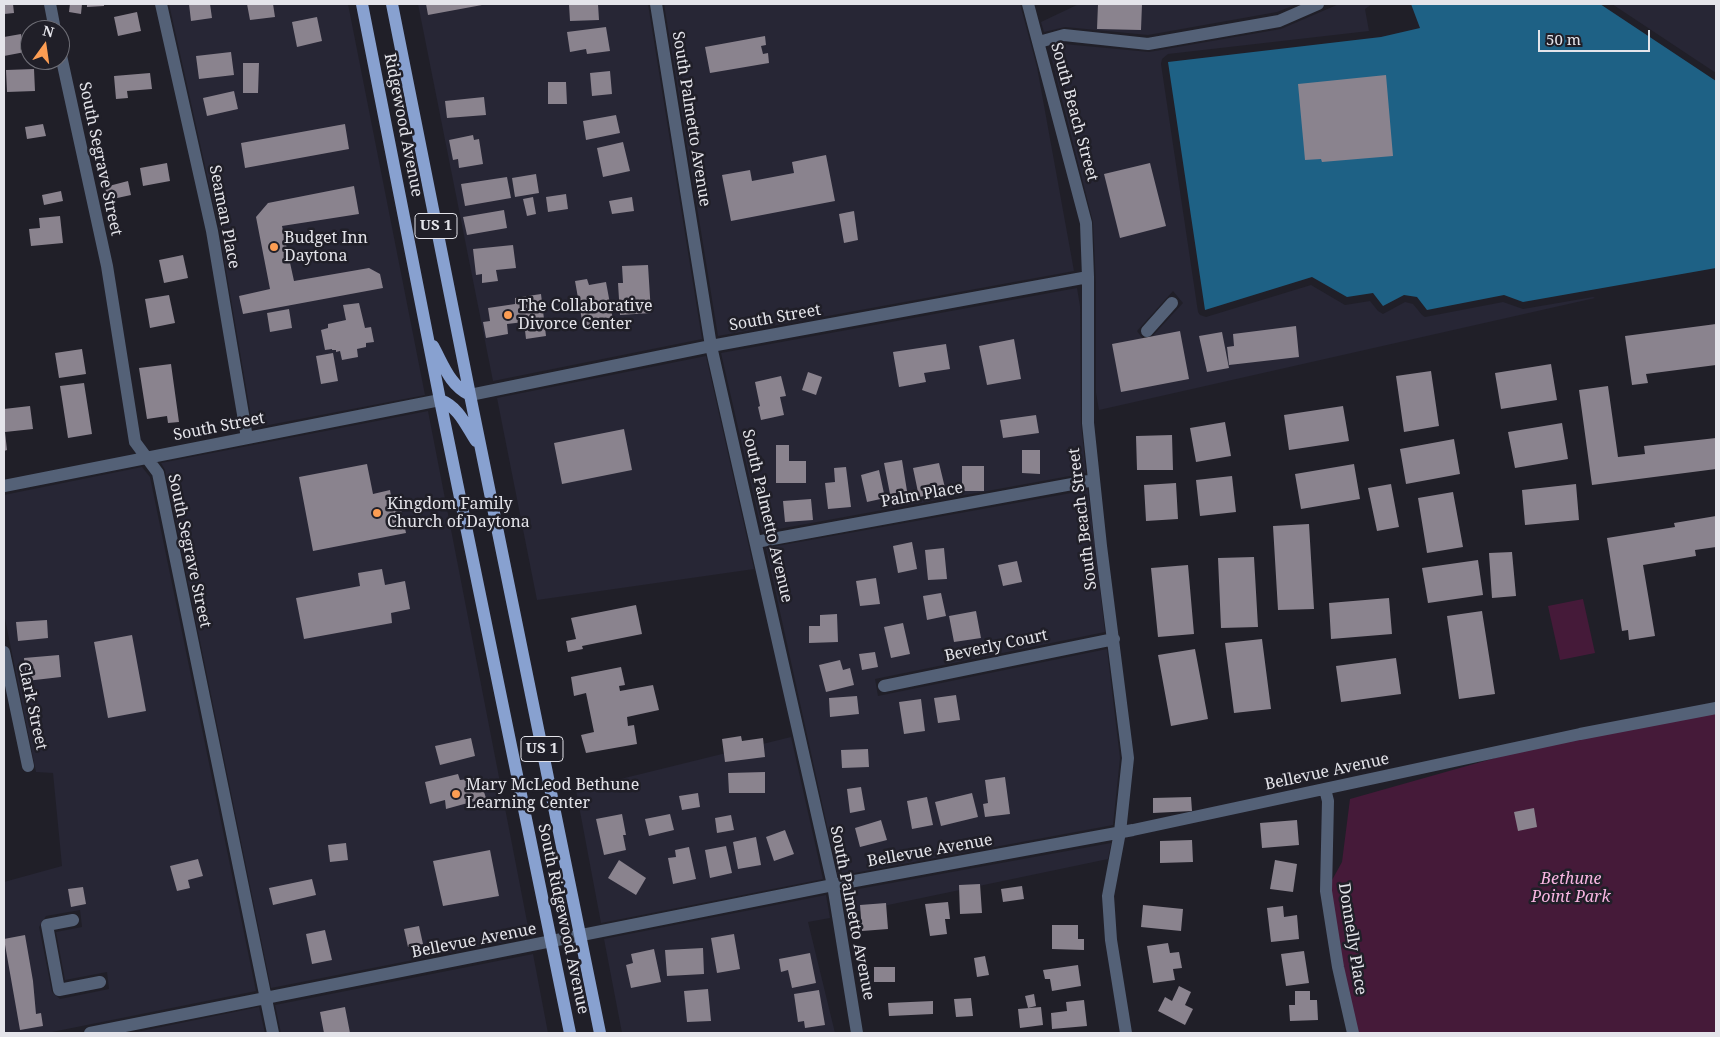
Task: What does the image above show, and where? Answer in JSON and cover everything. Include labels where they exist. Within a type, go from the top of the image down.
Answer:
[{"type":"main road","name":"Ridgewood Avenue","points":[[362,4],[440,400]]},
{"type":"main road","name":"Ridgewood Avenue","points":[[392,4],[470,395]]},
{"type":"main road","points":[[427,335],[453,383],[461,391],[470,395]]},
{"type":"main road","name":"South Ridgewood Avenue","points":[[470,395],[600,1033]]},
{"type":"main road","points":[[440,400],[449,403],[456,410],[481,450]]},
{"type":"main road","name":"South Ridgewood Avenue","points":[[440,400],[570,1033]]},
{"type":"street","points":[[50,4],[54,20]]},
{"type":"street","name":"Seaman Place","points":[[161,4],[212,231],[247,438]]},
{"type":"street","name":"South Palmetto Avenue","points":[[656,4],[711,346],[832,885],[857,1033]]},
{"type":"street","name":"South Beach Street","points":[[1028,4],[1086,223],[1088,423],[1128,758],[1120,832],[1108,896],[1111,940],[1126,1033]]},
{"type":"street","points":[[1039,42],[1064,35],[1148,44],[1279,21],[1318,4]]},
{"type":"street","name":"South Segrave Street","points":[[64,70],[107,266],[135,442],[158,472],[273,1033]]},
{"type":"street","name":"South Street","points":[[470,395],[711,346],[1088,277]]},
{"type":"street","points":[[1147,331],[1172,303]]},
{"type":"street","name":"South Street","points":[[4,486],[440,400]]},
{"type":"street","name":"Palm Place","points":[[756,542],[1094,480]]},
{"type":"street","name":"Beverly Court","points":[[884,686],[1114,639]]},
{"type":"street","name":"Clark Street","points":[[4,652],[28,766]]},
{"type":"street","name":"Bellevue Avenue","points":[[90,1033],[832,885],[1120,832],[1570,736],[1716,708]]},
{"type":"street","name":"Donnelly Place","points":[[1325,789],[1328,801],[1326,890],[1338,967],[1353,1033]]},
{"type":"street","points":[[74,920],[47,925],[59,990],[100,982]]},
{"type":"shaded area","points":[[169,4],[348,4],[425,395],[253,428],[219,229]]},
{"type":"shaded area","points":[[418,4],[648,4],[702,339],[493,381]]},
{"type":"shaded area","points":[[664,4],[1020,4],[1037,67],[1074,271],[718,336]]},
{"type":"shaded area","points":[[1079,4],[1097,4],[1102,6],[1120,4],[1297,4],[1277,12],[1148,35],[1065,27],[1044,32],[1041,22]]},
{"type":"shaded area","points":[[1339,4],[1372,4],[1365,9],[1369,31],[1168,54],[1162,59],[1161,64],[1198,312],[1200,315],[1206,317],[1311,285],[1345,305],[1370,301],[1383,314],[1405,302],[1413,304],[1425,317],[1503,302],[1523,309],[1595,298],[1099,410],[1096,393],[1096,284],[1093,222],[1049,48],[1064,44],[1149,52],[1281,29]],"holes":[[[1173,291],[1183,303],[1146,343],[1137,331]]]},
{"type":"shaded area","points":[[1612,4],[1716,4],[1716,73]]},
{"type":"shaded area","points":[[1077,288],[1080,306],[1081,423],[1086,473],[762,532],[721,353]]},
{"type":"shaded area","points":[[706,356],[754,569],[537,600],[497,398]]},
{"type":"shaded area","points":[[428,411],[530,937],[271,988],[165,470],[161,463]]},
{"type":"shaded area","points":[[142,467],[150,477],[256,991],[47,1033],[4,1033],[4,882],[62,866],[53,773],[36,772],[4,614],[4,495]],"holes":[[[80,910],[82,927],[56,932],[65,980],[107,972],[109,989],[60,999],[52,992],[39,927],[46,916]]]},
{"type":"shaded area","points":[[1088,490],[1105,632],[875,679],[878,696],[1107,649],[1120,758],[1113,825],[838,876],[766,548]]},
{"type":"shaded area","points":[[791,737],[823,879],[601,923],[576,790]]},
{"type":"shaded area","points":[[1111,843],[1108,859],[845,914],[842,892]]},
{"type":"shaded area","points":[[826,895],[830,918],[808,922],[835,1033],[622,1033],[604,939]]},
{"type":"shaded area","points":[[533,954],[548,1033],[281,1033],[275,1005]]},
{"type":"shaded area","points":[[259,1007],[265,1033],[132,1033]]},
{"type":"green space","points":[[1583,599],[1595,653],[1560,660],[1548,606]]},
{"type":"green space","name":"Bethune Point Park","points":[[1716,708],[1716,1033],[1353,1033],[1326,891],[1342,862],[1350,799],[1580,734]]},
{"type":"water","points":[[1411,4],[1600,4],[1716,81],[1716,268],[1523,302],[1504,295],[1427,310],[1417,297],[1404,295],[1383,306],[1373,293],[1347,297],[1312,277],[1205,310],[1168,62],[1381,37],[1420,28]]},
{"type":"building","points":[[4,4],[13,4],[14,13],[4,14]]},
{"type":"building","points":[[70,4],[82,4],[81,14],[69,12]]},
{"type":"building","points":[[87,4],[104,4],[104,6],[87,7]]},
{"type":"building","points":[[189,4],[210,4],[212,18],[191,21]]},
{"type":"building","points":[[247,4],[273,4],[275,17],[250,20]]},
{"type":"building","points":[[426,4],[482,4],[482,5],[428,15]]},
{"type":"building","points":[[569,4],[598,4],[599,20],[570,21]]},
{"type":"building","points":[[1098,4],[1142,4],[1141,30],[1097,29]]},
{"type":"building","points":[[137,12],[141,31],[118,36],[114,17]]},
{"type":"building","points":[[317,17],[322,41],[297,47],[292,22]]},
{"type":"building","points":[[606,27],[610,51],[587,54],[586,49],[570,52],[567,32]]},
{"type":"building","points":[[20,34],[20,53],[4,56],[4,37]]},
{"type":"building","points":[[765,36],[766,45],[761,46],[763,54],[768,53],[769,63],[710,73],[705,47]]},
{"type":"building","points":[[231,52],[234,75],[199,79],[196,56]]},
{"type":"building","points":[[243,63],[259,63],[258,93],[243,93]]},
{"type":"building","points":[[6,70],[34,70],[35,91],[7,92]]},
{"type":"building","points":[[610,71],[612,94],[592,96],[590,73]]},
{"type":"building","points":[[150,73],[152,89],[127,91],[128,98],[116,99],[114,76]]},
{"type":"building","points":[[1386,75],[1393,156],[1322,162],[1321,159],[1305,160],[1298,84]]},
{"type":"building","points":[[548,82],[566,82],[567,104],[548,104]]},
{"type":"building","points":[[234,91],[238,109],[207,116],[203,98]]},
{"type":"building","points":[[484,97],[486,115],[447,118],[445,101]]},
{"type":"building","points":[[616,115],[620,133],[586,140],[583,121]]},
{"type":"building","points":[[43,124],[46,136],[27,139],[25,127]]},
{"type":"building","points":[[345,124],[349,149],[245,168],[241,143]]},
{"type":"building","points":[[473,135],[474,140],[479,139],[483,164],[459,168],[458,159],[453,160],[449,140]]},
{"type":"building","points":[[623,142],[630,171],[603,177],[597,148]]},
{"type":"building","points":[[826,155],[835,201],[731,221],[722,175],[750,170],[752,181],[794,173],[792,162]]},
{"type":"building","points":[[167,163],[170,181],[143,186],[140,168]]},
{"type":"building","points":[[1150,163],[1166,226],[1120,238],[1104,174]]},
{"type":"building","points":[[536,174],[539,193],[515,197],[512,178]]},
{"type":"building","points":[[507,177],[511,198],[465,206],[461,184]]},
{"type":"building","points":[[128,181],[131,195],[108,200],[105,187]]},
{"type":"building","name":"Budget Inn Daytona","points":[[354,186],[359,214],[282,226],[294,281],[369,268],[380,274],[383,288],[243,314],[239,296],[270,289],[256,217],[268,203]]},
{"type":"building","points":[[61,191],[63,201],[44,205],[42,195]]},
{"type":"building","points":[[566,194],[568,209],[548,212],[546,197]]},
{"type":"building","points":[[533,197],[536,214],[527,216],[523,199]]},
{"type":"building","points":[[632,197],[634,211],[612,214],[609,201]]},
{"type":"building","points":[[504,210],[507,228],[467,235],[463,217]]},
{"type":"building","points":[[854,211],[858,240],[844,243],[839,214]]},
{"type":"building","points":[[60,216],[63,243],[31,246],[29,229],[40,228],[39,218]]},
{"type":"building","points":[[513,245],[516,268],[496,270],[498,281],[482,283],[482,274],[476,275],[473,249]]},
{"type":"building","points":[[183,255],[188,278],[164,283],[159,260]]},
{"type":"building","points":[[648,265],[651,313],[620,315],[618,283],[623,283],[622,266]]},
{"type":"building","points":[[587,279],[589,285],[606,282],[613,320],[583,326],[575,281]]},
{"type":"building","points":[[541,294],[546,336],[526,339],[524,322],[507,324],[508,334],[486,338],[483,322],[490,321],[488,308],[515,304],[515,298]]},
{"type":"building","points":[[169,295],[175,323],[150,328],[145,299]]},
{"type":"building","points":[[359,303],[365,328],[371,327],[374,342],[366,343],[366,347],[357,349],[358,357],[342,360],[340,351],[325,350],[321,330],[328,328],[328,324],[346,320],[343,305]]},
{"type":"building","points":[[289,309],[292,328],[270,332],[267,313]]},
{"type":"building","points":[[1716,324],[1716,365],[1646,374],[1648,383],[1632,385],[1625,336]]},
{"type":"building","points":[[1296,326],[1299,357],[1229,365],[1227,347],[1234,346],[1233,334]]},
{"type":"building","points":[[1180,331],[1189,379],[1121,392],[1112,344]]},
{"type":"building","points":[[1222,332],[1229,368],[1207,372],[1199,336]]},
{"type":"building","points":[[1014,339],[1021,379],[987,385],[979,346]]},
{"type":"building","points":[[946,344],[950,369],[924,373],[926,382],[899,387],[893,352]]},
{"type":"building","points":[[82,349],[86,374],[59,378],[55,353]]},
{"type":"building","points":[[333,353],[338,381],[321,384],[316,356]]},
{"type":"building","points":[[171,364],[179,422],[168,423],[167,416],[147,419],[139,368]]},
{"type":"building","points":[[1551,364],[1557,400],[1501,409],[1495,373]]},
{"type":"building","points":[[1431,371],[1439,426],[1404,432],[1396,376]]},
{"type":"building","points":[[808,372],[822,377],[816,395],[802,390]]},
{"type":"building","points":[[781,376],[786,396],[780,397],[784,415],[761,420],[755,382]]},
{"type":"building","points":[[84,383],[92,434],[68,438],[60,386]]},
{"type":"building","points":[[1608,386],[1618,457],[1645,454],[1644,446],[1716,438],[1716,469],[1592,485],[1579,390]]},
{"type":"building","points":[[30,406],[33,429],[5,432],[7,450],[4,451],[4,409]]},
{"type":"building","points":[[1343,406],[1349,441],[1289,450],[1284,415]]},
{"type":"building","points":[[1036,415],[1039,433],[1003,438],[1000,420]]},
{"type":"building","points":[[1225,422],[1231,456],[1196,462],[1190,428]]},
{"type":"building","points":[[1562,423],[1568,459],[1515,468],[1508,432]]},
{"type":"building","points":[[624,429],[632,470],[562,484],[554,443]]},
{"type":"building","points":[[1172,435],[1173,470],[1137,470],[1136,436]]},
{"type":"building","points":[[1454,439],[1460,474],[1406,484],[1400,449]]},
{"type":"building","points":[[776,445],[789,445],[789,461],[806,461],[806,483],[776,483]]},
{"type":"building","points":[[1022,450],[1040,450],[1040,474],[1022,473]]},
{"type":"building","points":[[902,460],[907,491],[890,494],[884,463]]},
{"type":"building","points":[[939,463],[946,492],[919,497],[913,468]]},
{"type":"building","points":[[367,464],[373,494],[390,490],[393,507],[400,505],[406,533],[313,551],[299,477]]},
{"type":"building","points":[[1354,464],[1360,499],[1301,509],[1295,474]]},
{"type":"building","points":[[962,466],[984,466],[984,491],[962,491]]},
{"type":"building","points":[[846,467],[851,507],[828,509],[825,483],[835,482],[834,468]]},
{"type":"building","points":[[879,470],[885,498],[867,502],[861,475]]},
{"type":"building","points":[[1232,476],[1236,512],[1200,516],[1196,480]]},
{"type":"building","points":[[1176,483],[1178,519],[1146,521],[1144,485]]},
{"type":"building","points":[[1391,484],[1399,527],[1377,531],[1368,488]]},
{"type":"building","points":[[1576,484],[1579,520],[1525,525],[1522,490]]},
{"type":"building","points":[[1453,492],[1463,547],[1427,553],[1418,498]]},
{"type":"building","points":[[811,499],[813,520],[785,522],[783,501]]},
{"type":"building","points":[[1716,516],[1716,547],[1695,550],[1696,556],[1643,565],[1655,636],[1629,640],[1628,630],[1622,631],[1607,538],[1675,527],[1674,523]]},
{"type":"building","points":[[1309,524],[1314,609],[1278,610],[1273,526]]},
{"type":"building","points":[[912,542],[917,569],[898,573],[893,546]]},
{"type":"building","points":[[944,548],[947,579],[928,580],[925,550]]},
{"type":"building","points":[[1512,552],[1516,596],[1492,598],[1489,553]]},
{"type":"building","points":[[1254,557],[1258,627],[1221,628],[1218,558]]},
{"type":"building","points":[[1478,560],[1483,595],[1428,603],[1422,568]]},
{"type":"building","points":[[1017,561],[1022,582],[1003,586],[998,565]]},
{"type":"building","points":[[1188,565],[1194,634],[1158,637],[1151,568]]},
{"type":"building","points":[[382,569],[385,585],[405,581],[410,609],[391,613],[392,623],[304,639],[296,598],[360,586],[358,573]]},
{"type":"building","points":[[876,578],[880,604],[860,606],[856,581]]},
{"type":"building","points":[[941,593],[946,616],[927,620],[923,596]]},
{"type":"building","points":[[1389,598],[1392,634],[1331,639],[1329,603]]},
{"type":"building","points":[[636,605],[642,634],[582,646],[583,649],[568,652],[566,641],[576,639],[571,618]]},
{"type":"building","points":[[976,611],[981,638],[954,642],[949,616]]},
{"type":"building","points":[[1482,611],[1495,694],[1459,699],[1447,616]]},
{"type":"building","points":[[837,614],[838,642],[809,643],[809,626],[820,626],[820,615]]},
{"type":"building","points":[[47,620],[48,638],[18,641],[16,622]]},
{"type":"building","points":[[903,623],[910,654],[891,658],[884,627]]},
{"type":"building","points":[[132,635],[146,711],[108,718],[94,642]]},
{"type":"building","points":[[1262,639],[1271,709],[1234,713],[1225,643]]},
{"type":"building","points":[[1195,649],[1208,719],[1171,726],[1158,655]]},
{"type":"building","points":[[875,652],[878,667],[862,670],[859,654]]},
{"type":"building","points":[[59,655],[61,677],[26,681],[24,658]]},
{"type":"building","points":[[1396,658],[1401,694],[1341,702],[1336,666]]},
{"type":"building","points":[[840,660],[843,670],[850,668],[854,685],[826,692],[819,665]]},
{"type":"building","points":[[621,667],[625,685],[619,686],[620,691],[653,685],[659,710],[627,717],[628,726],[634,725],[637,744],[586,753],[581,735],[594,732],[586,693],[574,696],[571,677]]},
{"type":"building","points":[[956,695],[960,720],[938,723],[934,698]]},
{"type":"building","points":[[857,696],[859,714],[830,717],[829,698]]},
{"type":"building","points":[[921,699],[925,731],[904,734],[899,702]]},
{"type":"building","points":[[741,736],[742,741],[763,738],[765,757],[725,762],[722,739]]},
{"type":"building","points":[[471,738],[475,756],[440,765],[435,746]]},
{"type":"building","points":[[868,749],[869,767],[842,768],[841,750]]},
{"type":"building","points":[[765,772],[765,793],[729,793],[728,773]]},
{"type":"building","name":"Mary McLeod Bethune Learning Center","points":[[458,774],[460,780],[476,778],[478,789],[483,789],[486,798],[446,809],[445,800],[430,804],[425,782]]},
{"type":"building","points":[[1005,777],[1010,814],[985,817],[983,804],[988,803],[985,780]]},
{"type":"building","points":[[861,787],[865,810],[850,813],[847,789]]},
{"type":"building","points":[[698,793],[700,807],[682,810],[679,796]]},
{"type":"building","points":[[972,793],[978,817],[941,826],[935,802]]},
{"type":"building","points":[[927,797],[933,825],[912,829],[907,801]]},
{"type":"building","points":[[1191,797],[1192,811],[1153,813],[1153,798]]},
{"type":"building","points":[[1534,808],[1537,827],[1518,831],[1514,812]]},
{"type":"building","points":[[622,814],[626,835],[623,835],[626,850],[604,855],[596,819]]},
{"type":"building","points":[[670,814],[674,830],[649,836],[645,819]]},
{"type":"building","points":[[731,815],[734,830],[717,833],[715,818]]},
{"type":"building","points":[[881,820],[887,840],[860,847],[855,828]]},
{"type":"building","points":[[1297,820],[1299,845],[1262,848],[1260,823]]},
{"type":"building","points":[[785,830],[794,854],[774,861],[766,837]]},
{"type":"building","points":[[756,837],[761,865],[738,869],[733,842]]},
{"type":"building","points":[[1192,840],[1193,862],[1160,863],[1160,841]]},
{"type":"building","points":[[346,843],[348,860],[330,862],[328,845]]},
{"type":"building","points":[[726,846],[732,873],[710,878],[705,850]]},
{"type":"building","points":[[689,847],[696,879],[673,884],[668,858],[676,857],[675,850]]},
{"type":"building","points":[[490,850],[499,896],[443,906],[433,861]]},
{"type":"building","points":[[198,859],[203,876],[188,880],[190,888],[177,891],[170,866]]},
{"type":"building","points":[[619,860],[646,878],[636,895],[608,878]]},
{"type":"building","points":[[1275,860],[1297,864],[1293,892],[1270,889]]},
{"type":"building","points":[[312,879],[316,895],[273,905],[269,888]]},
{"type":"building","points":[[980,884],[982,913],[960,914],[959,885]]},
{"type":"building","points":[[1022,886],[1024,899],[1003,902],[1001,889]]},
{"type":"building","points":[[83,887],[86,904],[71,907],[68,889]]},
{"type":"building","points":[[948,902],[950,919],[945,919],[947,934],[930,936],[925,904]]},
{"type":"building","points":[[886,903],[888,929],[862,931],[860,905]]},
{"type":"building","points":[[1143,905],[1183,909],[1181,931],[1141,927]]},
{"type":"building","points":[[1283,906],[1284,917],[1297,915],[1299,939],[1271,942],[1267,908]]},
{"type":"building","points":[[1052,925],[1078,925],[1078,939],[1084,939],[1084,950],[1052,949]]},
{"type":"building","points":[[419,926],[423,944],[408,947],[404,929]]},
{"type":"building","points":[[325,930],[332,960],[312,964],[306,934]]},
{"type":"building","points":[[734,934],[740,969],[717,973],[711,938]]},
{"type":"building","points":[[25,935],[33,981],[36,1014],[41,1013],[43,1026],[20,1030],[4,939]]},
{"type":"building","points":[[1168,943],[1170,953],[1179,952],[1182,968],[1173,969],[1175,980],[1153,983],[1147,946]]},
{"type":"building","points":[[703,948],[704,974],[667,976],[665,950]]},
{"type":"building","points":[[654,949],[661,982],[631,988],[626,965],[633,963],[631,954]]},
{"type":"building","points":[[1304,951],[1309,983],[1286,986],[1281,954]]},
{"type":"building","points":[[810,953],[816,983],[792,988],[788,970],[781,972],[779,959]]},
{"type":"building","points":[[985,956],[989,975],[977,977],[974,958]]},
{"type":"building","points":[[1078,965],[1081,986],[1052,991],[1050,979],[1045,979],[1043,970]]},
{"type":"building","points":[[874,967],[895,967],[895,982],[874,982]]},
{"type":"building","points":[[1179,986],[1191,992],[1185,1005],[1193,1009],[1185,1025],[1158,1011],[1165,997],[1172,1001]]},
{"type":"building","points":[[708,989],[711,1021],[687,1022],[684,991]]},
{"type":"building","points":[[819,990],[825,1025],[805,1028],[804,1021],[798,1022],[794,994]]},
{"type":"building","points":[[1295,991],[1310,991],[1310,1000],[1317,1000],[1318,1020],[1290,1021],[1289,1005],[1295,1005]]},
{"type":"building","points":[[1034,994],[1036,1006],[1028,1008],[1025,996]]},
{"type":"building","points":[[971,998],[973,1016],[956,1017],[954,999]]},
{"type":"building","points":[[1084,1000],[1087,1026],[1052,1029],[1051,1013],[1067,1011],[1066,1002]]},
{"type":"building","points":[[933,1001],[933,1014],[889,1016],[888,1003]]},
{"type":"building","points":[[345,1007],[350,1033],[324,1033],[320,1012]]},
{"type":"building","points":[[1041,1007],[1043,1025],[1020,1028],[1018,1009]]},
{"type":"place","name":"Budget Inn Daytona","points":[[274,247]]},
{"type":"place","name":"The Collaborative Divorce Center","points":[[508,315]]},
{"type":"place","name":"Kingdom Family Church of Daytona","points":[[377,513]]},
{"type":"place","name":"Mary McLeod Bethune Learning Center","points":[[456,794]]}]
